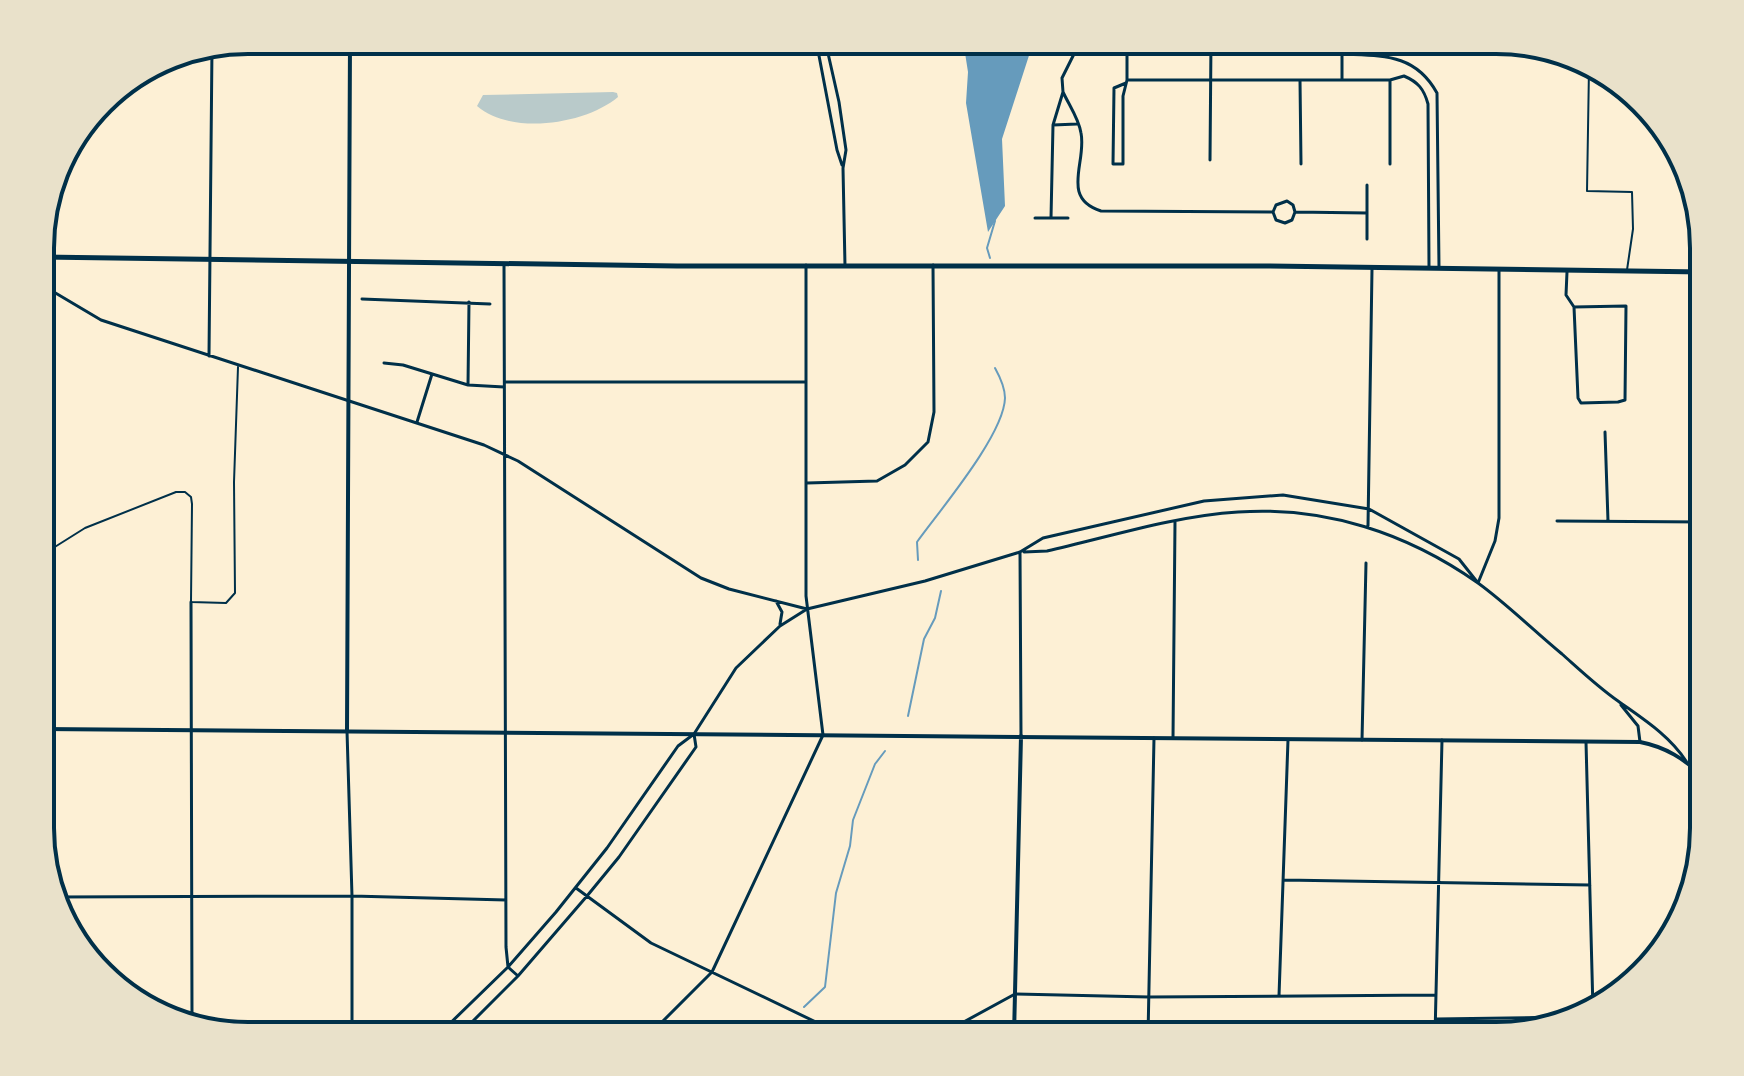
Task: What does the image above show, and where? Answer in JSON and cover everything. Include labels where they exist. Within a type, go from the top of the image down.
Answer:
[{"type":"main road","points":[[54,257],[504,264],[1372,267],[1690,272]]},
{"type":"street","points":[[350,54],[347,731],[352,1022]]},
{"type":"street","points":[[819,54],[843,168]]},
{"type":"street","points":[[828,54],[846,150],[843,168],[845,266]]},
{"type":"street","points":[[1051,218],[1053,125],[1063,92],[1062,78],[1074,54]]},
{"type":"street","points":[[1127,54],[1127,82],[1123,96],[1123,164],[1113,164],[1114,88],[1127,82],[1390,80],[1404,76],[1420,85],[1428,104],[1429,268]]},
{"type":"street","points":[[1210,160],[1211,54]]},
{"type":"street","points":[[1342,80],[1342,54],[1383,56],[1422,70],[1437,93],[1439,268]]},
{"type":"street","points":[[209,356],[212,58]]},
{"type":"street","points":[[1404,76],[1408,64]]},
{"type":"street","points":[[1300,80],[1301,164]]},
{"type":"street","points":[[1390,80],[1390,164]]},
{"type":"street","points":[[1063,92],[1079,124],[1084,148],[1077,182],[1080,194],[1091,208],[1101,211],[1273,212]]},
{"type":"street","points":[[1053,125],[1079,124]]},
{"type":"street","points":[[1367,185],[1367,239]]},
{"type":"street","points":[[1287,201],[1293,205],[1295,212],[1292,220],[1285,223],[1276,220],[1273,212],[1276,205],[1287,201]]},
{"type":"street","points":[[1295,212],[1367,213]]},
{"type":"street","points":[[1035,218],[1068,218]]},
{"type":"street","points":[[504,264],[506,947],[508,967],[518,976]]},
{"type":"street","points":[[662,1022],[712,972],[823,735],[807,609],[806,265]]},
{"type":"street","points":[[807,483],[877,481],[905,465],[928,442],[934,412],[933,265]]},
{"type":"street","points":[[1368,526],[1372,267]]},
{"type":"street","points":[[1478,583],[1495,541],[1499,518],[1499,269]]},
{"type":"street","points":[[1567,270],[1566,295],[1574,307],[1578,398],[1581,403],[1618,402],[1627,396],[1626,306],[1574,307]]},
{"type":"street","points":[[54,292],[101,320],[417,422],[503,453],[701,578],[807,609]]},
{"type":"street","points":[[362,299],[490,304]]},
{"type":"street","points":[[468,385],[469,302]]},
{"type":"street","points":[[384,363],[403,365],[468,385],[805,382]]},
{"type":"street","points":[[417,422],[432,374]]},
{"type":"street","points":[[1605,432],[1608,521]]},
{"type":"street","points":[[452,1022],[508,967],[576,888],[678,746],[694,734],[736,668],[780,626],[807,609],[925,581],[1020,552],[1043,538],[1204,501],[1283,495],[1369,509],[1459,559],[1478,583]]},
{"type":"street","points":[[1020,552],[1047,551],[1175,522],[1237,512],[1282,511],[1323,515],[1368,526],[1420,549],[1478,583],[1618,702],[1663,735],[1688,763]]},
{"type":"street","points":[[1557,521],[1690,522]]},
{"type":"street","points":[[1173,738],[1175,522]]},
{"type":"street","points":[[1014,1022],[1021,736],[1020,552]]},
{"type":"street","points":[[1362,740],[1366,563]]},
{"type":"street","points":[[776,601],[782,612],[780,626]]},
{"type":"street","points":[[191,602],[192,1013]]},
{"type":"street","points":[[1618,702],[1638,726],[1640,742]]},
{"type":"street","points":[[54,729],[1640,742],[1660,746],[1688,763]]},
{"type":"street","points":[[470,1022],[518,976],[619,857],[696,747],[694,734]]},
{"type":"street","points":[[1148,1022],[1154,738]]},
{"type":"street","points":[[1279,996],[1288,739]]},
{"type":"street","points":[[1436,1022],[1442,740]]},
{"type":"street","points":[[1586,742],[1593,995]]},
{"type":"street","points":[[1284,880],[1590,885]]},
{"type":"street","points":[[576,888],[651,943],[816,1022]]},
{"type":"street","points":[[67,897],[352,896],[506,900]]},
{"type":"street","points":[[964,1022],[1015,994],[1149,997],[1436,995]]},
{"type":"street","points":[[1436,1019],[1536,1018]]},
{"type":"lane","points":[[1589,78],[1587,191],[1632,192],[1633,229],[1627,272]]},
{"type":"lane","points":[[54,547],[85,528],[176,492],[185,492],[191,497],[192,504],[191,602],[226,603],[231,600],[235,593],[234,482],[236,373],[239,365]]},
{"type":"shaded area","points":[[613,92],[618,97],[604,106],[569,120],[549,123],[509,121],[477,106],[483,95]]},
{"type":"water","points":[[965,54],[1029,54],[1002,139],[1005,206],[988,232],[966,103],[968,72]]},
{"type":"waterway","points":[[990,258],[987,248],[995,221]]},
{"type":"waterway","points":[[918,560],[917,542],[983,451],[1002,413],[1005,394],[995,368]]},
{"type":"waterway","points":[[908,716],[924,639],[935,618],[941,591]]},
{"type":"waterway","points":[[804,1007],[825,987],[836,893],[850,846],[853,820],[875,764],[885,751]]}]
